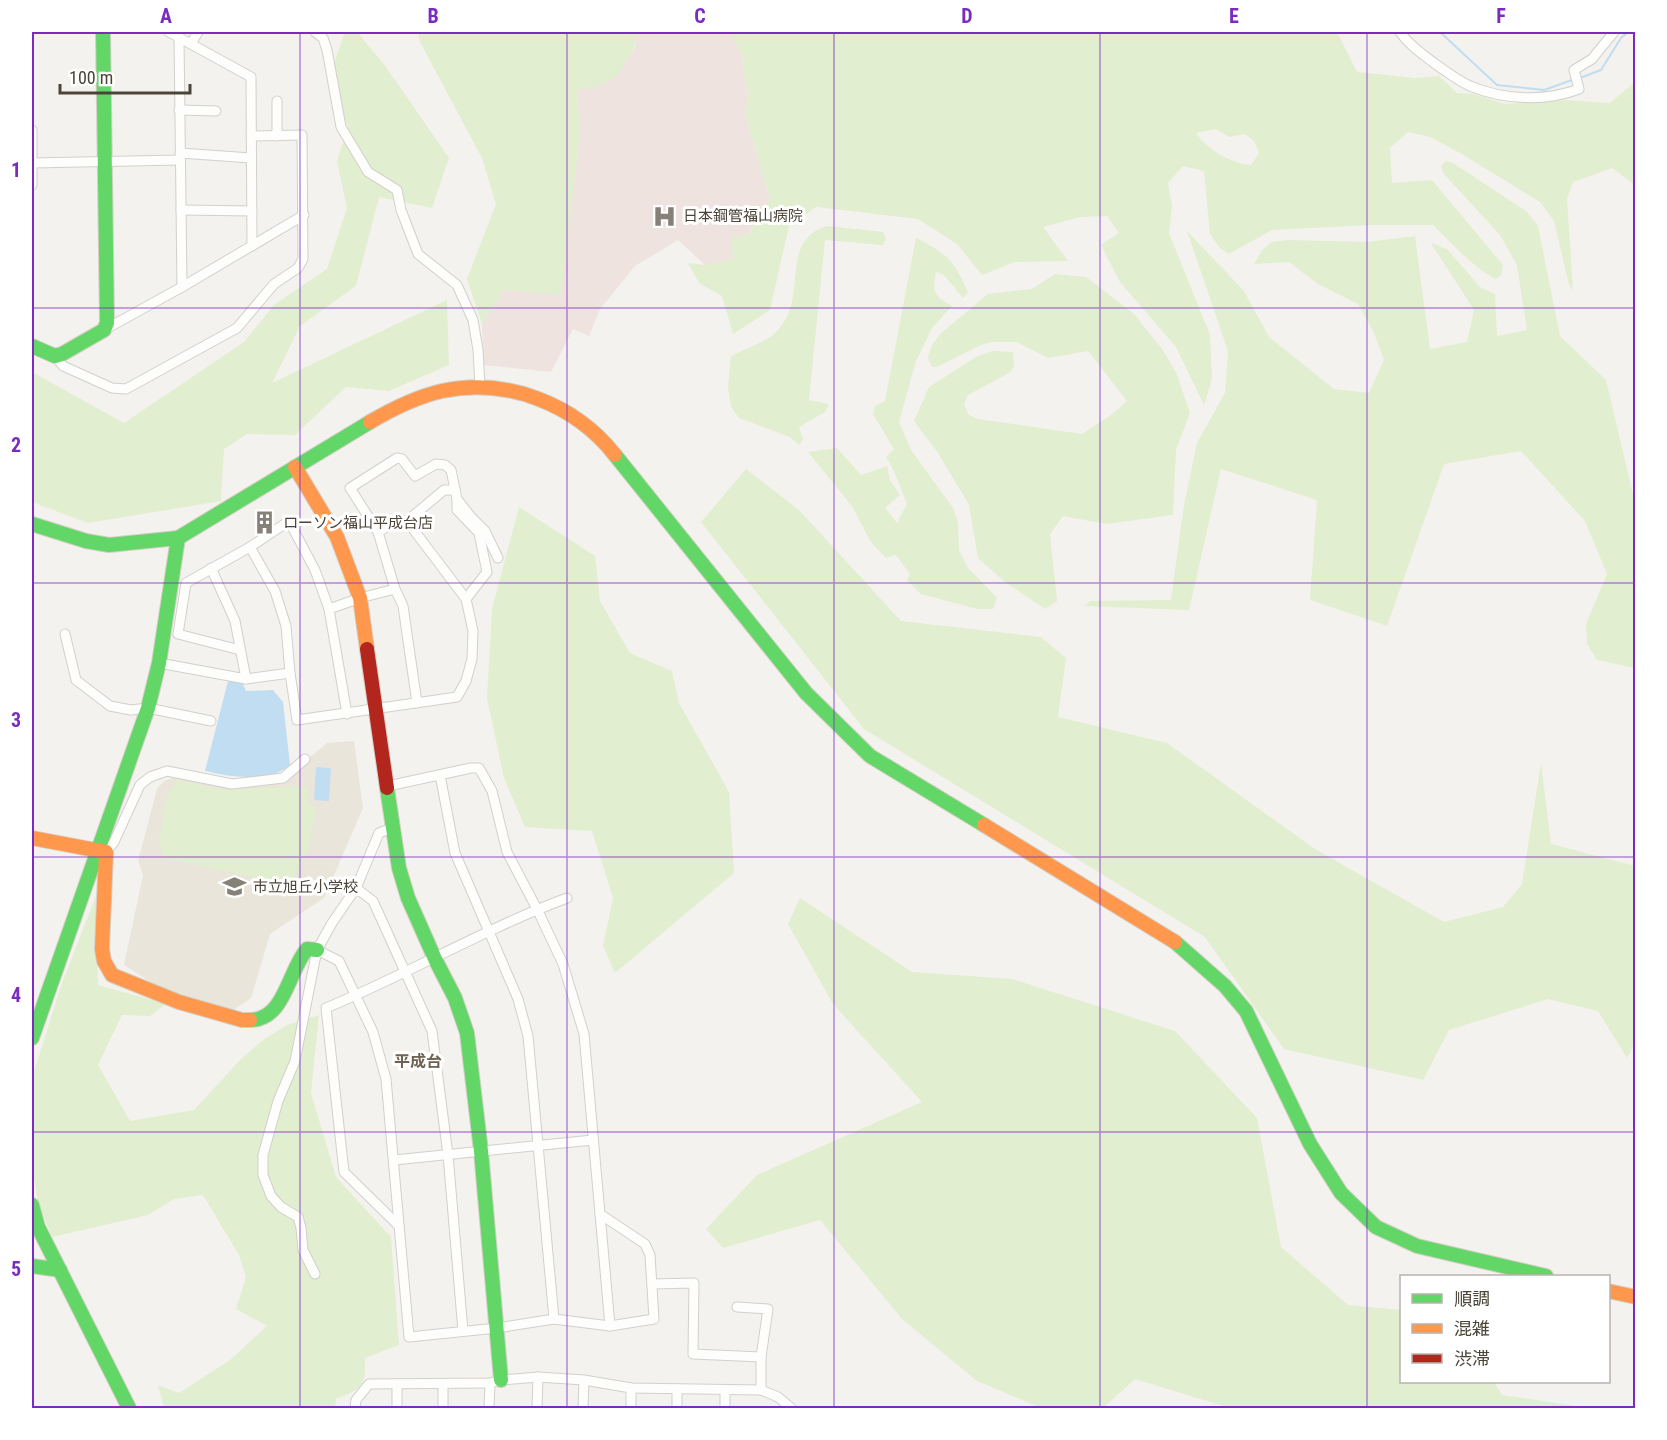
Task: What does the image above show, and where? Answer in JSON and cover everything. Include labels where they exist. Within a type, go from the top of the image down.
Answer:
[{"type":"street","points":[[103,32],[107,323],[104,330]]},
{"type":"street","points":[[169,32],[250,77],[252,246]]},
{"type":"street","points":[[191,44],[198,32]]},
{"type":"street","points":[[315,32],[323,38],[327,50],[341,126],[368,172],[397,190],[401,210],[418,254],[457,285],[473,320],[478,350],[480,386]]},
{"type":"street","points":[[1400,32],[1412,47],[1469,85],[1497,94],[1535,98],[1566,94],[1579,88],[1574,70],[1592,59],[1614,32]]},
{"type":"street","points":[[179,37],[182,287]]},
{"type":"street","points":[[277,101],[278,136]]},
{"type":"street","points":[[179,110],[216,111]]},
{"type":"street","points":[[32,130],[32,185]]},
{"type":"street","points":[[32,346],[55,356],[63,366],[112,387],[126,389],[237,327],[274,284],[298,268],[303,259],[302,135],[251,136]]},
{"type":"street","points":[[32,163],[105,162],[180,157],[251,158]]},
{"type":"street","points":[[181,210],[252,212]]},
{"type":"street","points":[[55,356],[182,287],[304,215]]},
{"type":"street","points":[[32,524],[76,538],[109,545],[177,538],[402,403],[447,389],[480,386],[504,389],[547,403],[588,426],[604,441],[806,693],[870,756],[1171,939],[1225,986],[1245,1011],[1310,1144],[1335,1184],[1341,1193],[1376,1227],[1417,1246],[1542,1275]]},
{"type":"street","points":[[417,703],[403,606],[395,589],[378,532],[350,488],[397,458],[402,459],[415,476],[436,464],[445,465],[451,470],[457,510],[479,533],[487,572],[466,599]]},
{"type":"street","points":[[295,467],[337,537],[360,598],[399,868],[408,898],[455,998],[467,1033],[481,1151],[497,1328],[496,1381],[489,1408]]},
{"type":"street","points":[[407,521],[444,490],[456,494],[471,517],[485,531],[498,558]]},
{"type":"street","points":[[250,547],[274,591],[286,626],[297,720],[457,697],[466,681],[472,659],[473,631],[466,599],[407,521],[399,520],[378,532]]},
{"type":"street","points":[[240,650],[178,634],[186,583],[250,547],[289,521],[315,570],[329,609],[347,714]]},
{"type":"street","points":[[32,1038],[103,851],[148,708],[159,663],[177,538]]},
{"type":"street","points":[[211,568],[235,621],[246,679]]},
{"type":"street","points":[[329,609],[395,589]]},
{"type":"street","points":[[65,634],[76,680],[110,706],[131,710],[148,708],[211,721]]},
{"type":"street","points":[[159,663],[246,679],[290,673]]},
{"type":"street","points":[[32,838],[103,851],[114,842],[140,785],[150,777],[167,771],[232,784],[283,778],[305,759]]},
{"type":"street","points":[[388,786],[479,768],[492,791],[507,852],[563,964],[584,1034],[610,1326]]},
{"type":"street","points":[[441,775],[455,853],[518,999],[528,1036],[554,1319]]},
{"type":"street","points":[[315,1274],[303,1250],[298,1217],[280,1208],[271,1196],[263,1175],[263,1155],[278,1101],[295,1061],[317,950],[356,888],[379,833],[392,828]]},
{"type":"street","points":[[103,851],[102,949],[108,969],[112,975],[121,980],[156,991],[179,1002],[242,1020],[261,1020],[276,1009],[300,957],[307,949],[317,950],[339,961],[373,1032],[386,1079],[409,1337],[497,1328],[554,1319],[610,1326],[654,1319],[650,1255],[645,1244],[600,1214]]},
{"type":"street","points":[[356,888],[373,901],[432,1031],[448,1155],[463,1331]]},
{"type":"street","points":[[399,1226],[344,1172],[326,1008],[435,959],[488,931],[567,898]]},
{"type":"street","points":[[394,1160],[593,1140]]},
{"type":"street","points":[[32,1205],[35,1232],[60,1269],[129,1408]]},
{"type":"street","points":[[32,1266],[60,1269]]},
{"type":"street","points":[[652,1284],[694,1283],[693,1354],[761,1357]]},
{"type":"street","points":[[1610,1292],[1635,1298]]},
{"type":"street","points":[[737,1307],[768,1309],[761,1357],[761,1390]]},
{"type":"street","points":[[537,1408],[538,1377]]},
{"type":"street","points":[[355,1408],[356,1400],[369,1384],[443,1384],[538,1377],[584,1380],[632,1388],[761,1390],[778,1396],[791,1408]]},
{"type":"street","points":[[583,1408],[584,1380]]},
{"type":"street","points":[[397,1384],[397,1408]]},
{"type":"street","points":[[443,1384],[443,1408]]},
{"type":"street","points":[[631,1408],[632,1388]]},
{"type":"street","points":[[677,1389],[677,1408]]},
{"type":"street","points":[[725,1390],[725,1408]]},
{"type":"shaded area","name":"日本鋼管福山病院","points":[[639,32],[729,32],[742,55],[748,99],[745,114],[770,199],[733,259],[705,265],[678,240],[635,266],[600,309],[589,336],[573,329],[551,372],[484,365],[482,324],[504,290],[560,294],[580,134],[577,89],[600,85],[634,50]]},
{"type":"shaded area","name":"市立旭丘小学校","points":[[354,741],[363,808],[324,898],[270,934],[251,998],[233,1010],[158,987],[124,965],[143,875],[138,861],[157,789],[164,781],[177,776],[226,787],[282,780],[327,743]]},
{"type":"green space","points":[[345,32],[357,32],[384,64],[449,158],[432,208],[379,197],[356,286],[300,326],[272,383],[447,300],[449,365],[389,391],[346,387],[295,435],[247,434],[224,449],[221,501],[88,523],[32,502],[32,372],[124,423],[244,342],[274,305],[327,269],[347,208],[337,161],[348,127],[328,81]]},
{"type":"green space","points":[[418,32],[639,32],[630,56],[616,76],[601,85],[577,90],[580,134],[561,295],[504,290],[482,324],[467,279],[496,204],[482,158],[420,42]]},
{"type":"green space","points":[[729,32],[1337,32],[1357,72],[1415,78],[1439,76],[1457,93],[1474,94],[1505,104],[1564,100],[1610,103],[1635,82],[1635,185],[1612,168],[1573,182],[1567,199],[1573,290],[1569,285],[1554,221],[1540,202],[1430,137],[1408,132],[1390,148],[1392,183],[1432,180],[1503,265],[1501,275],[1495,279],[1470,261],[1433,225],[1371,225],[1272,230],[1229,254],[1219,247],[1210,234],[1204,171],[1183,166],[1168,183],[1172,206],[1169,233],[1210,335],[1212,379],[1204,405],[1176,347],[1120,282],[1101,245],[1119,233],[1107,216],[1080,217],[1043,227],[1068,261],[1015,262],[982,275],[957,244],[918,219],[816,207],[789,226],[770,310],[733,334],[722,296],[699,283],[688,263],[705,265],[733,259],[731,238],[749,234],[770,199],[745,114],[748,99],[742,55]],"holes":[[[1216,129],[1229,137],[1245,134],[1254,141],[1259,153],[1251,165],[1235,162],[1220,155],[1196,133]]]},
{"type":"green space","points":[[1446,161],[1453,163],[1526,211],[1538,226],[1560,336],[1606,380],[1635,503],[1635,668],[1597,660],[1587,644],[1586,624],[1607,574],[1585,521],[1521,451],[1444,464],[1387,626],[1310,600],[1317,500],[1221,469],[1189,610],[1085,606],[1090,601],[1171,600],[1184,505],[1197,443],[1225,393],[1228,351],[1187,231],[1244,291],[1269,337],[1334,389],[1369,393],[1384,360],[1374,333],[1358,304],[1318,284],[1289,262],[1254,264],[1262,250],[1272,242],[1288,240],[1367,242],[1415,236],[1430,349],[1467,342],[1474,310],[1431,243],[1447,249],[1480,287],[1495,294],[1497,336],[1527,330],[1517,265],[1500,235],[1444,174],[1441,166]]},
{"type":"green space","points":[[828,226],[883,232],[886,238],[883,245],[825,240],[809,400],[829,404],[825,412],[799,427],[803,439],[799,445],[790,437],[739,418],[731,407],[728,388],[731,356],[767,339],[782,325],[792,300],[800,250],[815,232]]},
{"type":"green space","points":[[916,238],[935,248],[954,265],[968,292],[963,298],[944,275],[936,272],[934,284],[936,293],[952,306],[932,328],[916,361],[899,422],[911,450],[953,508],[958,523],[959,550],[968,568],[997,598],[993,609],[977,609],[921,594],[907,580],[910,574],[896,555],[886,558],[870,541],[852,506],[808,452],[837,448],[861,475],[887,466],[890,480],[900,495],[885,508],[897,523],[907,504],[886,457],[894,449],[873,414],[875,406],[885,401]]},
{"type":"green space","points":[[1055,274],[1086,277],[1134,314],[1162,349],[1176,372],[1190,413],[1176,450],[1173,515],[1106,524],[1063,516],[1050,534],[1057,601],[1045,609],[1005,582],[978,558],[969,505],[938,453],[914,421],[929,387],[976,357],[992,351],[1013,352],[1014,367],[1009,373],[968,395],[964,405],[969,415],[978,419],[1082,434],[1111,415],[1127,401],[1088,351],[1048,358],[1017,342],[991,342],[937,367],[932,367],[928,358],[932,345],[940,334],[988,294],[1032,289]]},
{"type":"green space","points":[[746,469],[799,510],[901,621],[1041,637],[1066,658],[1058,717],[1167,743],[1315,849],[1444,922],[1503,907],[1522,884],[1541,763],[1551,844],[1635,866],[1636,1040],[1627,1058],[1598,1011],[1548,999],[1449,1030],[1423,1080],[1284,1049],[1205,937],[864,729],[701,522]]},
{"type":"green space","points":[[519,507],[595,556],[600,601],[630,653],[672,671],[679,703],[729,792],[734,873],[615,973],[603,946],[613,898],[592,831],[525,827],[504,778],[487,698],[492,609]]},
{"type":"green space","points":[[178,780],[225,790],[308,786],[307,804],[316,806],[309,848],[294,880],[285,884],[163,858],[159,839],[167,796]]},
{"type":"green space","points":[[96,896],[98,985],[166,1004],[150,1016],[122,1015],[98,1065],[130,1121],[194,1110],[241,1059],[263,1040],[287,1025],[319,1015],[311,1093],[336,1177],[391,1237],[399,1345],[365,1358],[365,1375],[361,1385],[336,1399],[335,1408],[164,1408],[158,1385],[179,1393],[230,1360],[267,1326],[236,1309],[246,1277],[239,1255],[203,1195],[174,1199],[148,1215],[52,1237],[38,1202],[32,1165],[32,1078],[61,986]]},
{"type":"green space","points":[[800,898],[912,972],[1012,979],[1175,1031],[1257,1118],[1281,1247],[1348,1305],[1400,1310],[1400,1383],[1495,1383],[1502,1395],[1589,1408],[1230,1408],[1135,1379],[1103,1408],[1041,1408],[977,1381],[902,1319],[820,1220],[723,1248],[706,1229],[757,1175],[922,1102],[833,1004],[788,924]]},
{"type":"water","points":[[228,681],[242,682],[246,691],[273,690],[283,702],[290,765],[281,771],[249,777],[205,771]]},
{"type":"water","points":[[316,767],[331,768],[329,801],[314,800]]},
{"type":"waterway","points":[[1440,32],[1497,85],[1544,90],[1572,80]]},
{"type":"waterway","points":[[1580,78],[1601,70],[1621,38],[1628,32]]},
{"type":"traffic: fast","points":[[32,346],[55,356],[62,354],[104,330],[107,323],[103,32]]},
{"type":"traffic: fast","points":[[32,524],[86,541],[109,545],[178,538],[370,422]]},
{"type":"traffic: fast","points":[[615,455],[806,693],[870,756],[984,825]]},
{"type":"traffic: fast","points":[[32,1038],[148,708],[159,663],[178,538]]},
{"type":"traffic: fast","points":[[387,788],[399,868],[408,898],[455,998],[467,1033],[481,1151],[501,1380]]},
{"type":"traffic: fast","points":[[1175,942],[1225,986],[1246,1011],[1310,1144],[1341,1193],[1376,1227],[1417,1246],[1542,1275]]},
{"type":"traffic: fast","points":[[250,1020],[262,1018],[271,1012],[284,993],[307,949],[317,950]]},
{"type":"traffic: fast","points":[[32,1205],[38,1227],[129,1408]]},
{"type":"traffic: fast","points":[[32,1266],[60,1270]]},
{"type":"traffic: slow","points":[[370,422],[404,404],[442,391],[490,388],[538,399],[560,409],[599,437],[615,455]]},
{"type":"traffic: slow","points":[[295,467],[337,537],[360,598],[367,649]]},
{"type":"traffic: slow","points":[[984,825],[1175,942]]},
{"type":"traffic: slow","points":[[32,838],[106,852],[102,949],[104,961],[112,975],[179,1002],[242,1020],[250,1020]]},
{"type":"traffic: slow","points":[[1610,1291],[1636,1297]]},
{"type":"traffic: jam","points":[[367,649],[387,788]]},
{"type":"place","name":"日本鋼管福山病院","points":[[665,216]]},
{"type":"place","name":"ローソン福山平成台店","points":[[265,523]]},
{"type":"place","name":"市立旭丘小学校","points":[[235,887]]},
{"type":"district","name":"平成台","points":[[418,1061]]}]
